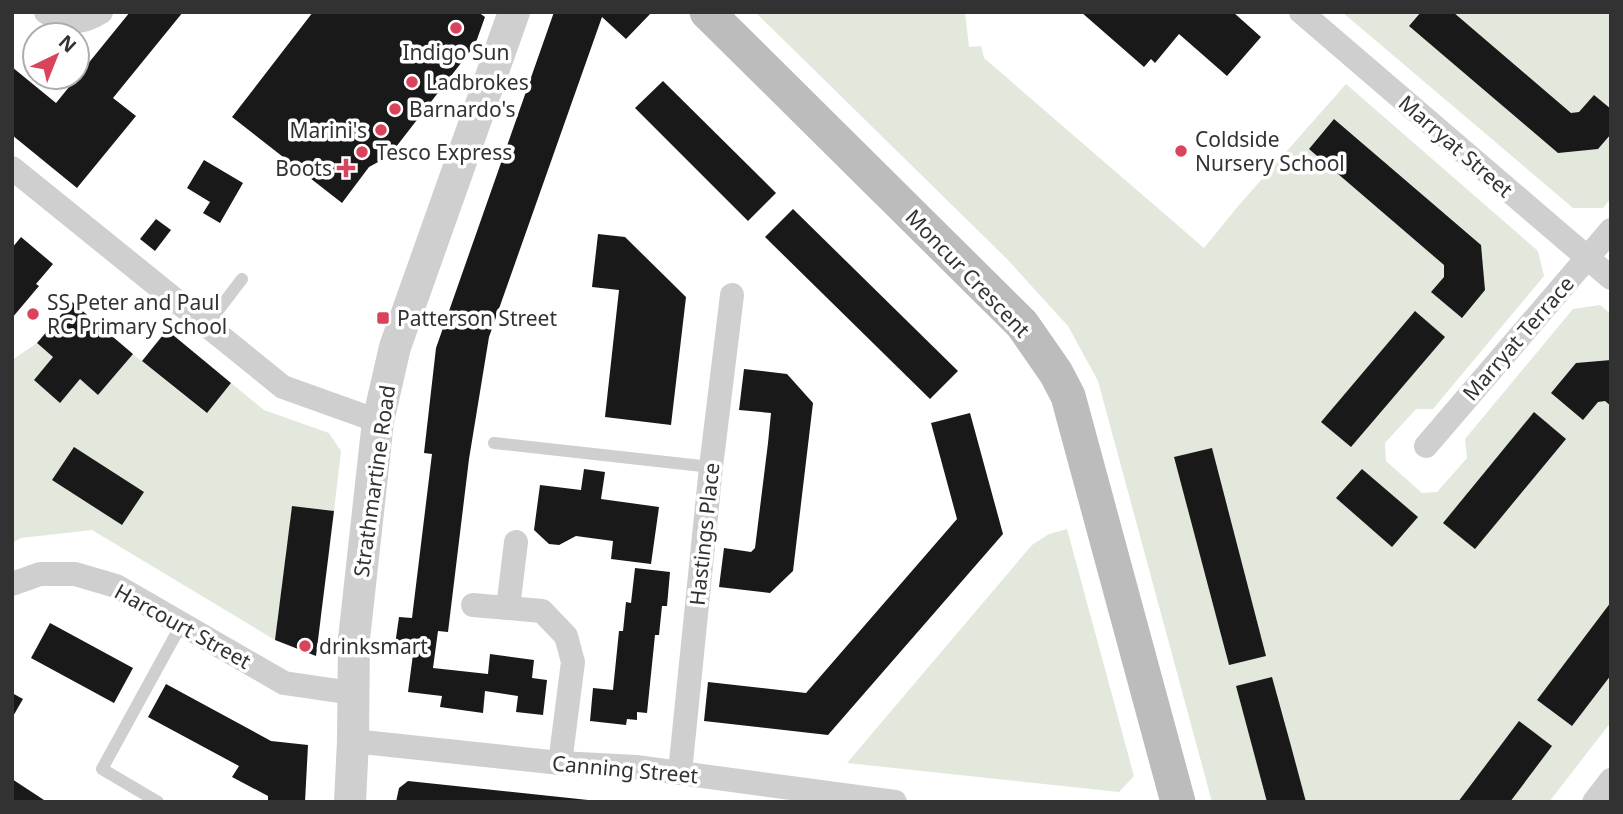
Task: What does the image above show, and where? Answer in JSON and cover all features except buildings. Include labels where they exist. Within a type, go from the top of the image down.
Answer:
[{"type":"main road","name":"Moncur Crescent","points":[[707,12],[1022,324],[1056,373],[1071,407],[1178,802]]},
{"type":"street","points":[[47,12],[57,19],[78,21]]},
{"type":"street","name":"Strathmartine Road","points":[[350,802],[354,639],[378,421],[395,347],[514,12]]},
{"type":"street","name":"Marryat Street","points":[[1301,12],[1611,278]]},
{"type":"street","points":[[12,168],[283,387],[378,421]]},
{"type":"street","name":"Marryat Terrace","points":[[1426,446],[1611,230]]},
{"type":"street","name":"Hastings Place","points":[[680,772],[711,467],[732,295]]},
{"type":"street","points":[[508,608],[516,542]]},
{"type":"street","name":"Harcourt Street","points":[[12,583],[40,575],[75,575],[116,586],[284,683],[352,693]]},
{"type":"street","points":[[473,605],[542,611],[566,636],[573,662],[560,763]]},
{"type":"street","name":"Canning Street","points":[[353,741],[560,763],[680,772],[895,802]]},
{"type":"street","points":[[1594,802],[1611,780]]},
{"type":"lane","points":[[206,326],[242,279]]},
{"type":"lane","points":[[494,443],[711,467]]},
{"type":"lane","points":[[150,800],[102,769],[181,625]]},
{"type":"shaded area","points":[[755,12],[965,12],[969,47],[981,46],[984,58],[1204,248],[1346,84],[1538,251],[1544,276],[1433,409],[1416,409],[1385,443],[1386,461],[1422,493],[1437,492],[1467,458],[1465,439],[1573,309],[1600,305],[1611,314],[1611,722],[1549,802],[1212,802],[1098,381],[1068,326],[1007,259]]},
{"type":"shaded area","points":[[1342,12],[1611,12],[1611,198],[1603,208],[1573,208]]},
{"type":"shaded area","points":[[37,343],[53,357],[34,380],[60,402],[80,379],[98,395],[133,354],[206,413],[231,383],[264,410],[329,433],[341,451],[334,511],[292,506],[275,640],[92,530],[21,538],[12,543],[12,363]]},
{"type":"shaded area","points":[[1067,529],[1134,776],[1119,792],[847,763],[1032,545],[1049,534]]},
{"type":"place","name":"Indigo Sun","points":[[456,28]]},
{"type":"place","name":"Ladbrokes","points":[[412,82]]},
{"type":"place","name":"Barnardo's","points":[[395,109]]},
{"type":"place","name":"Marini's","points":[[381,130]]},
{"type":"place","name":"Coldside Nursery School","points":[[1181,151]]},
{"type":"place","name":"Tesco Express","points":[[362,152]]},
{"type":"place","name":"Boots","points":[[346,168]]},
{"type":"place","name":"SS Peter and Paul RC Primary School","points":[[33,314]]},
{"type":"place","name":"Patterson Street","points":[[383,318]]},
{"type":"place","name":"drinksmart","points":[[305,646]]}]
